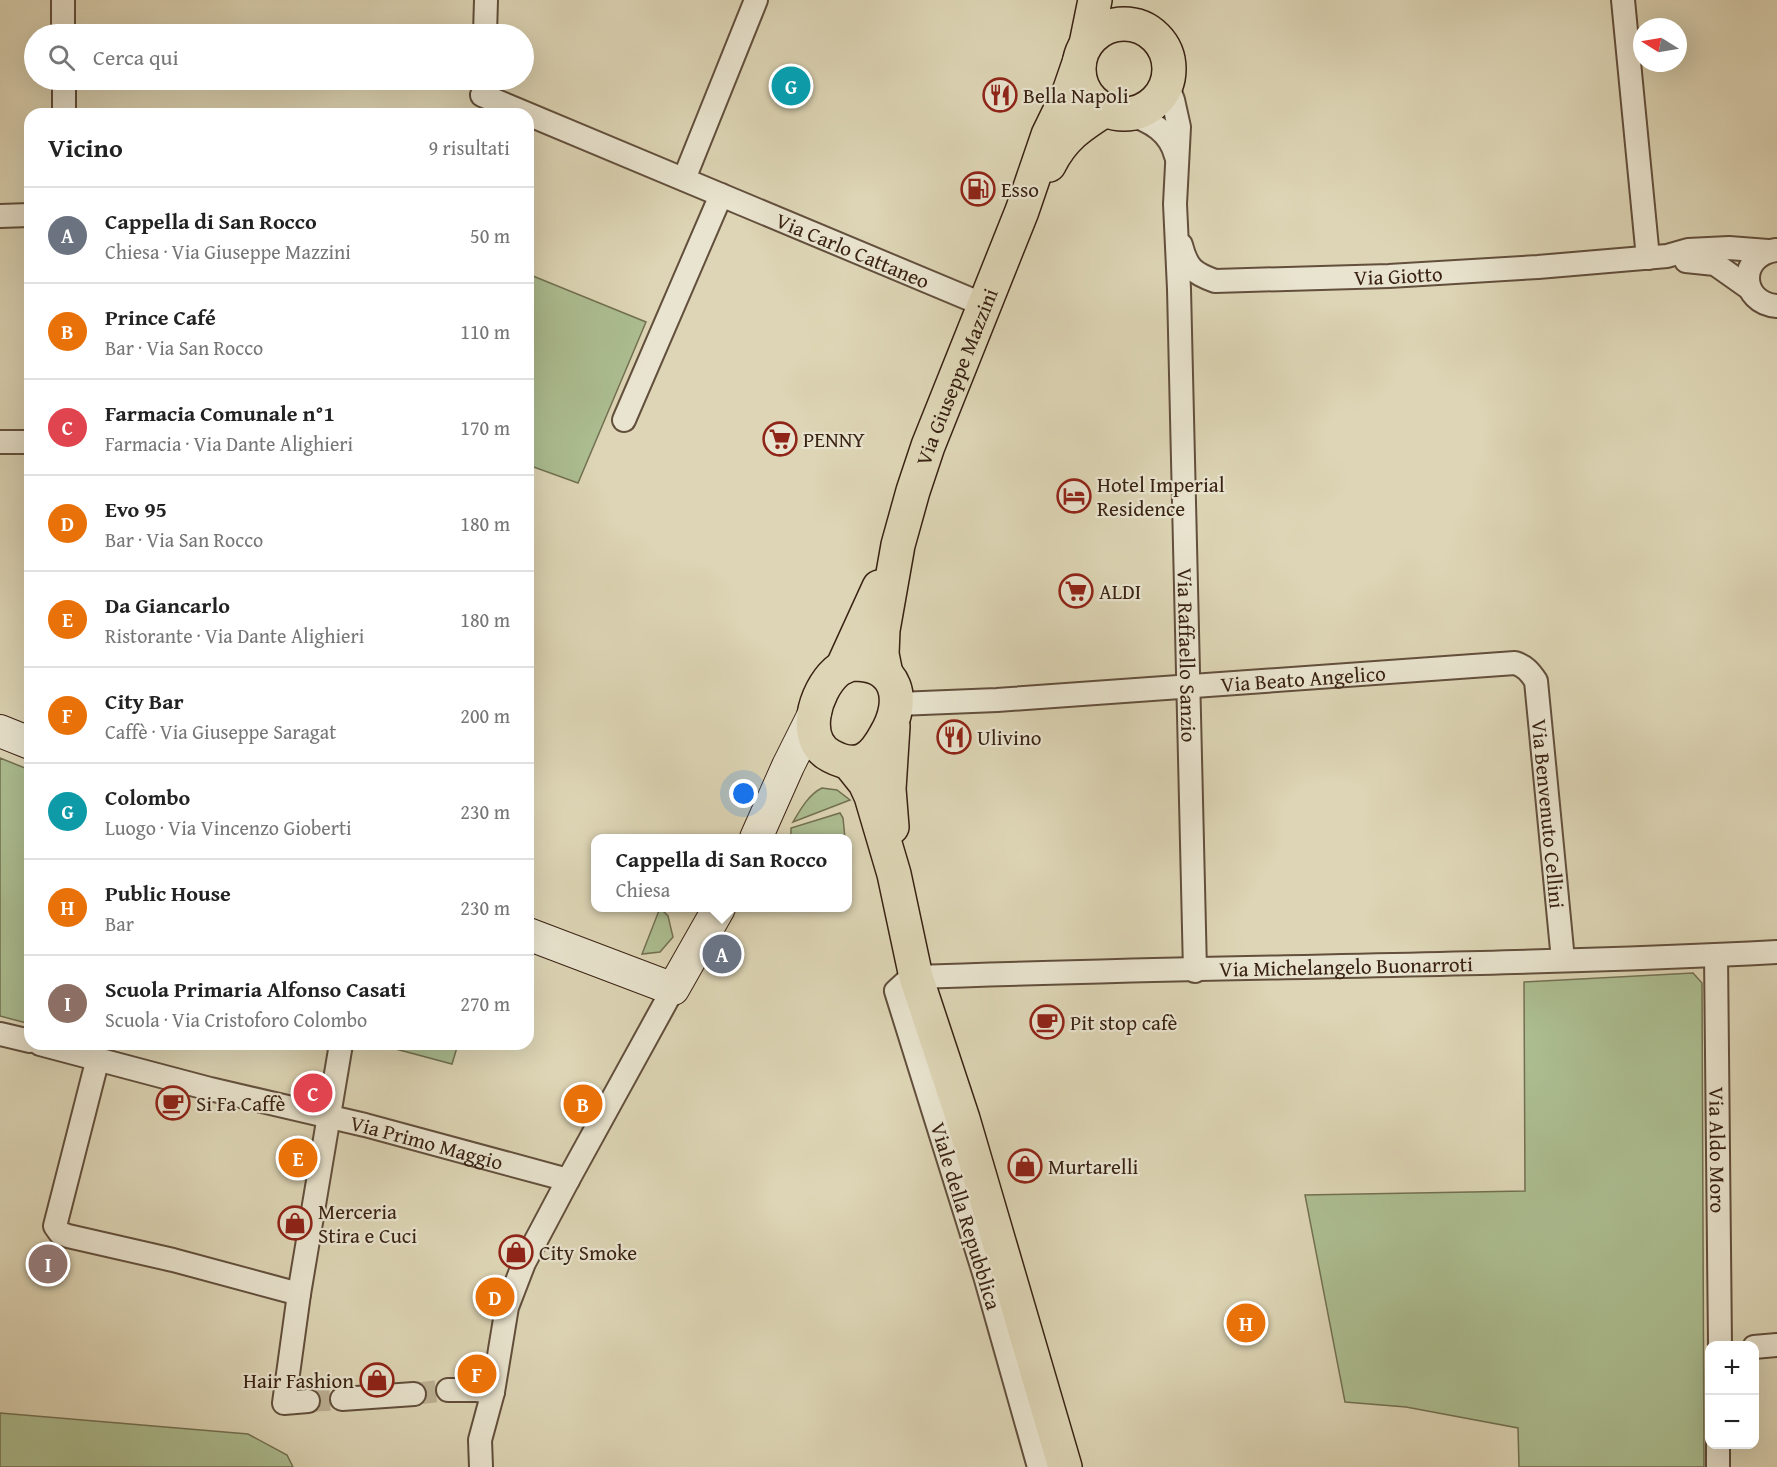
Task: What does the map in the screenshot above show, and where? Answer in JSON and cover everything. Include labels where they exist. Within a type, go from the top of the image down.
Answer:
[{"type":"main road","name":"Via Giuseppe Mazzini","points":[[886,674],[882,654],[883,630],[898,545],[928,446],[1022,211],[1048,135],[1072,84],[1083,53],[1095,0]]},
{"type":"main road","points":[[1130,12],[1154,34],[1165,48],[1170,65],[1167,84],[1153,104],[1140,111],[1117,112],[1094,103],[1084,91],[1079,75],[1083,53],[1098,32],[1110,25],[1121,23],[1130,12]]},
{"type":"main road","name":"Via Giuseppe Mazzini","points":[[1022,211],[1039,187],[1064,141],[1074,130],[1117,112]]},
{"type":"main road","name":"Via Giuseppe Mazzini","points":[[842,668],[898,545]]},
{"type":"main road","points":[[759,834],[788,765],[828,682],[842,668],[852,664],[862,664],[886,674],[896,692],[896,713],[877,751],[865,760],[819,765],[801,776],[760,834]]},
{"type":"main road","points":[[815,712],[813,729],[817,744],[830,756],[844,761]]},
{"type":"main road","name":"Viale della Repubblica","points":[[894,874],[889,789],[896,713]]},
{"type":"main road","points":[[0,731],[24,741]]},
{"type":"main road","name":"Viale della Repubblica","points":[[844,761],[865,783],[871,796],[894,874],[916,977],[963,1119],[1065,1467]]},
{"type":"main road","points":[[534,936],[673,989],[717,912]]},
{"type":"street","points":[[63,0],[63,24]]},
{"type":"street","points":[[485,24],[486,0]]},
{"type":"street","points":[[684,179],[756,0]]},
{"type":"street","points":[[1623,0],[1658,257]]},
{"type":"street","name":"Via Raffaello Sanzio","points":[[1167,84],[1179,127],[1175,204],[1178,232],[1195,971]]},
{"type":"street","points":[[64,90],[64,108]]},
{"type":"street","name":"Via Carlo Cattaneo","points":[[482,96],[511,108]]},
{"type":"street","name":"Via Raffaello Sanzio","points":[[1117,112],[1151,122],[1163,131],[1174,149],[1176,161]]},
{"type":"street","name":"Via Carlo Cattaneo","points":[[534,117],[984,305]]},
{"type":"street","points":[[624,420],[721,195]]},
{"type":"street","points":[[0,216],[24,215]]},
{"type":"street","points":[[1178,232],[1188,265],[1199,276],[1215,281]]},
{"type":"street","name":"Via Giotto","points":[[1215,281],[1389,276],[1658,257],[1689,250],[1729,248],[1772,250]]},
{"type":"street","points":[[1749,288],[1748,279],[1753,261],[1772,250]]},
{"type":"street","name":"Via Giotto","points":[[1658,257],[1715,264],[1749,288],[1760,302],[1774,309]]},
{"type":"street","name":"Via Raffaello Sanzio","points":[[1180,338],[1190,303],[1197,294],[1215,281]]},
{"type":"street","points":[[0,442],[24,442]]},
{"type":"street","name":"Via Beato Angelico","points":[[896,713],[977,701],[1515,663],[1527,669]]},
{"type":"street","name":"Via Benvenuto Cellini","points":[[1527,669],[1536,681],[1563,960]]},
{"type":"street","name":"Via Michelangelo Buonarroti","points":[[916,977],[1195,971],[1777,952]]},
{"type":"street","name":"Via Aldo Moro","points":[[1716,955],[1720,1341]]},
{"type":"street","name":"Viale della Repubblica","points":[[916,977],[908,980],[896,991],[985,1276],[1039,1467]]},
{"type":"street","points":[[481,1467],[480,1440],[493,1392],[507,1307],[524,1263],[673,989]]},
{"type":"street","points":[[0,1034],[24,1040]]},
{"type":"street","name":"Via Primo Maggio","points":[[65,1050],[210,1089],[365,1125],[565,1185]]},
{"type":"street","points":[[308,1401],[284,1403],[299,1294],[340,1050]]},
{"type":"street","points":[[98,1058],[55,1226],[60,1233],[299,1294]]},
{"type":"street","points":[[1759,1347],[1777,1345]]},
{"type":"street","points":[[448,1390],[493,1392]]},
{"type":"street","points":[[342,1399],[414,1394]]},
{"type":"street","points":[[1718,1449],[1718,1467]]},
{"type":"green space","points":[[534,276],[646,322],[578,483],[534,467]]},
{"type":"green space","points":[[0,758],[24,768],[24,1022],[0,1016]]},
{"type":"green space","points":[[822,788],[837,790],[850,800],[793,822],[809,798]]},
{"type":"green space","points":[[840,813],[843,818],[845,834],[791,834],[791,828]]},
{"type":"green space","points":[[658,912],[664,912],[668,916],[673,937],[660,952],[642,954]]},
{"type":"green space","points":[[1693,973],[1702,983],[1704,1467],[1519,1467],[1518,1428],[1406,1407],[1345,1402],[1305,1195],[1525,1191],[1524,982]]},
{"type":"green space","points":[[400,1050],[456,1050],[452,1064]]},
{"type":"green space","points":[[0,1413],[248,1434],[287,1455],[293,1467],[0,1467]]},
{"type":"tunnel","points":[[414,1394],[448,1390]]},
{"type":"tunnel","points":[[308,1401],[342,1399]]},
{"type":"place","name":"Colombo","points":[[791,86]]},
{"type":"place","name":"Bella Napoli","points":[[1000,95]]},
{"type":"place","name":"Esso","points":[[978,189]]},
{"type":"place","name":"PENNY","points":[[780,439]]},
{"type":"place","name":"Hotel Imperial Residence","points":[[1074,496]]},
{"type":"place","name":"ALDI","points":[[1076,591]]},
{"type":"place","name":"Ulivino","points":[[954,737]]},
{"type":"place","name":"Cappella di San Rocco","points":[[722,954]]},
{"type":"place","name":"Pit stop cafè","points":[[1047,1022]]},
{"type":"place","name":"Farmacia Comunale n°1","points":[[313,1093]]},
{"type":"place","name":"Si Fa Caffè","points":[[173,1103]]},
{"type":"place","name":"Prince Café","points":[[583,1104]]},
{"type":"place","name":"Da Giancarlo","points":[[298,1158]]},
{"type":"place","name":"Murtarelli","points":[[1025,1166]]},
{"type":"place","name":"Merceria Stira e Cuci","points":[[295,1223]]},
{"type":"place","name":"City Smoke","points":[[516,1252]]},
{"type":"place","name":"Scuola Primaria Alfonso Casati","points":[[48,1264]]},
{"type":"place","name":"Evo 95","points":[[495,1297]]},
{"type":"place","name":"Public House","points":[[1246,1323]]},
{"type":"place","name":"City Bar","points":[[477,1374]]},
{"type":"place","name":"Hair Fashion","points":[[377,1380]]}]
